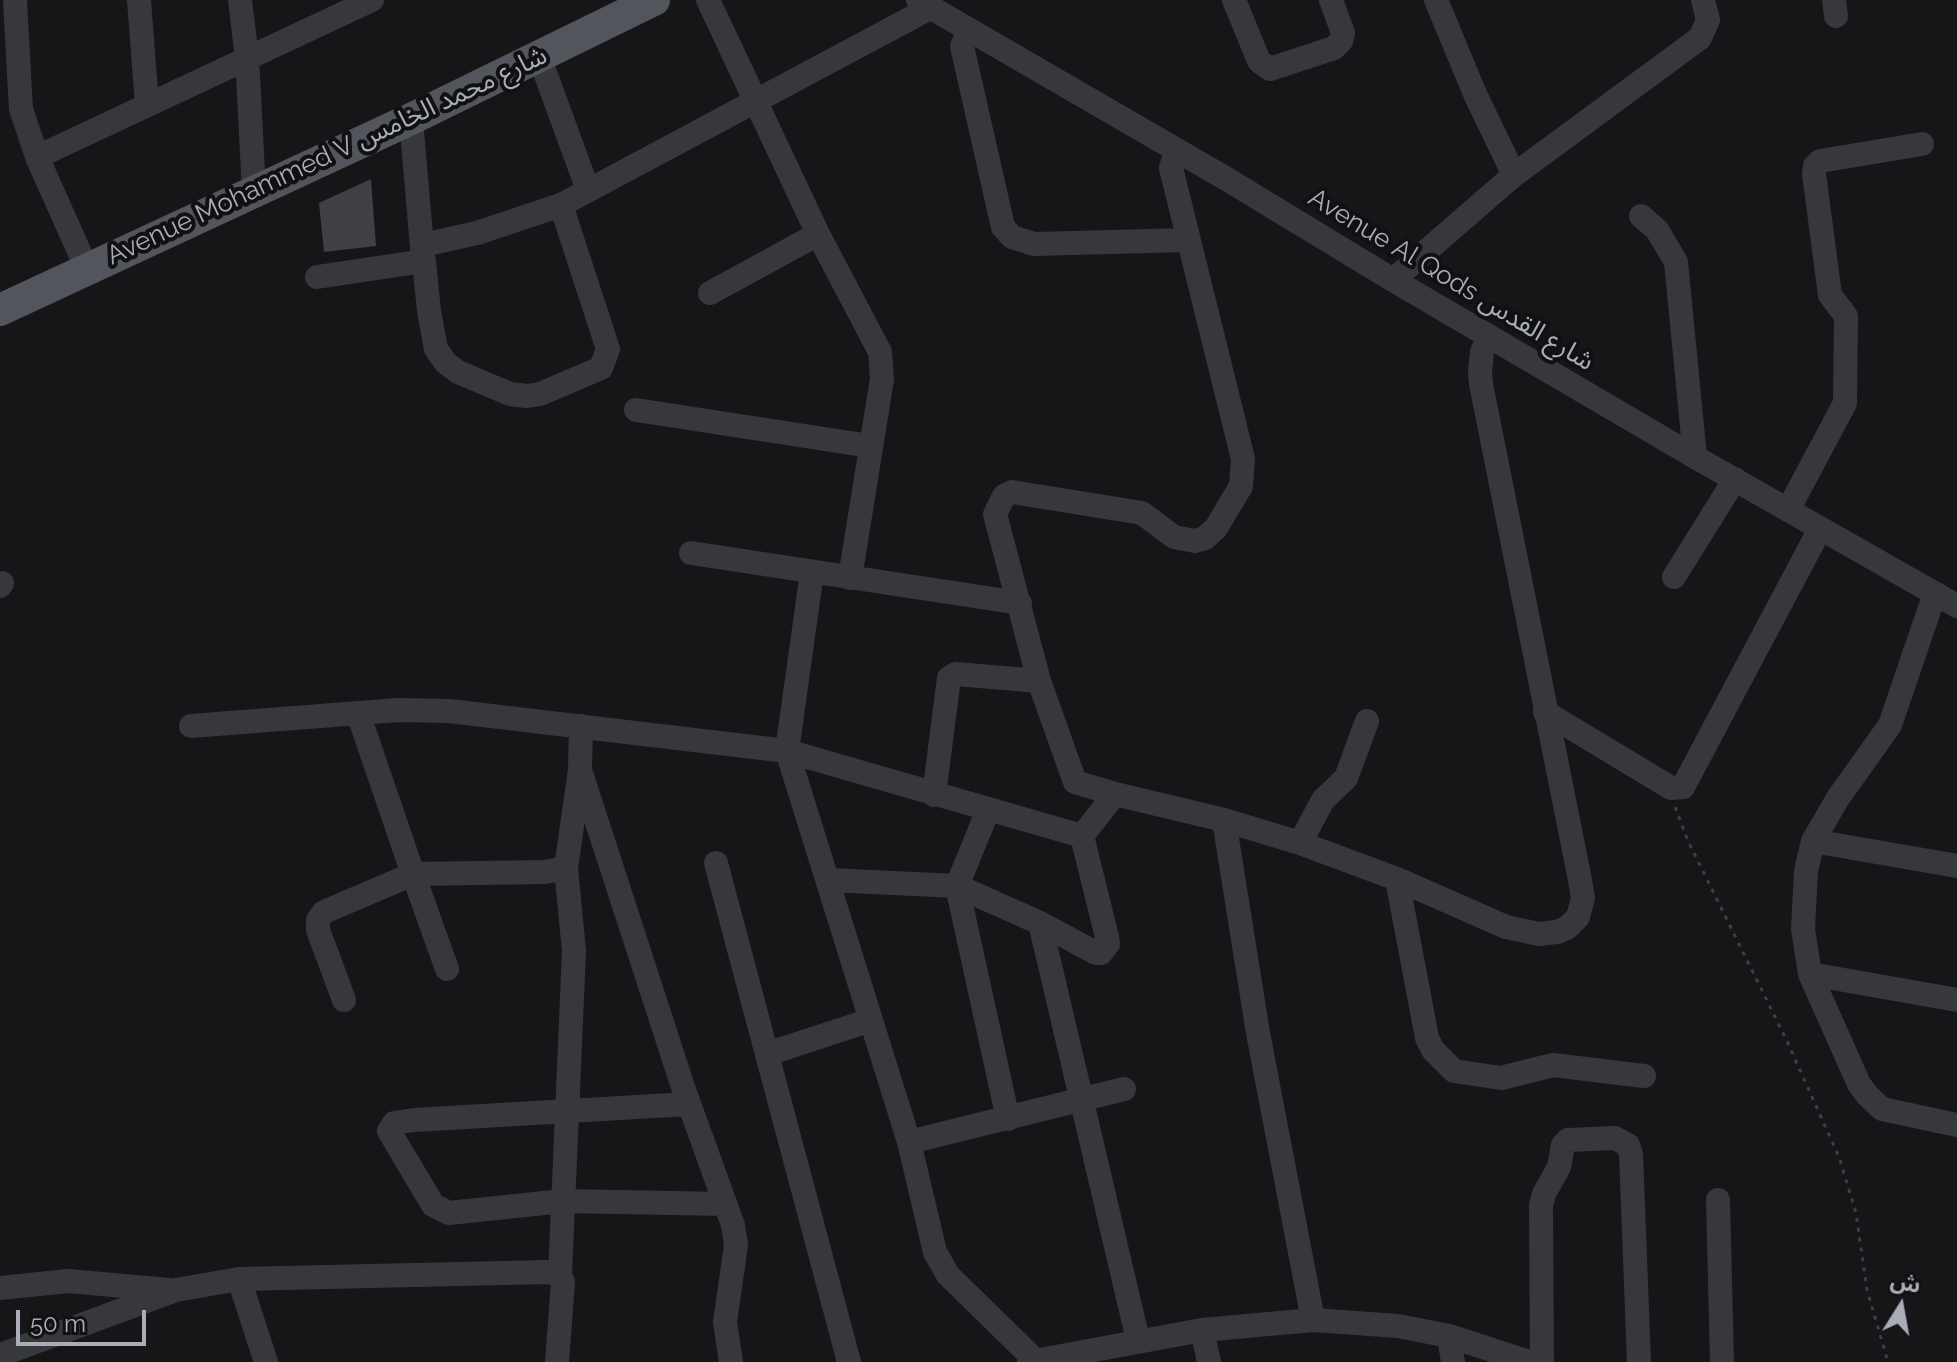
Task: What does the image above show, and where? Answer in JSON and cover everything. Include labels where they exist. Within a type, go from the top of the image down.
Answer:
[{"type":"main road","name":"Avenue Mohammed V شارع محمد الخامس","points":[[0,310],[411,119],[645,2]]},
{"type":"street","points":[[15,0],[10,109],[37,157],[87,269]]},
{"type":"street","points":[[139,0],[147,105]]},
{"type":"street","points":[[240,0],[247,58],[254,190]]},
{"type":"street","points":[[37,157],[372,0]]},
{"type":"street","points":[[708,0],[818,234],[880,352],[882,379],[850,578]]},
{"type":"street","points":[[1234,0],[1259,61],[1270,69],[1334,48],[1341,41],[1343,33],[1331,0]]},
{"type":"street","points":[[1393,280],[1514,175],[1700,38],[1708,20],[1703,0]]},
{"type":"street","points":[[1440,1],[1475,94],[1514,175]]},
{"type":"street","points":[[317,277],[423,253],[561,205],[757,100],[924,4]]},
{"type":"street","name":"Avenue Al Qods شارع القدس","points":[[924,4],[1225,178],[1695,457],[1957,606]]},
{"type":"street","points":[[969,31],[962,46],[1003,227],[1012,237],[1034,244],[1187,240]]},
{"type":"street","points":[[539,56],[588,190]]},
{"type":"street","points":[[411,119],[429,311],[436,349],[446,363],[458,372],[510,394],[527,396],[540,394],[601,368],[608,349],[561,205]]},
{"type":"street","points":[[1788,510],[1845,403],[1846,316],[1830,295],[1815,166],[1820,161],[1922,144]]},
{"type":"street","points":[[1176,151],[1171,168],[1243,459],[1241,486],[1216,528],[1205,538],[1195,541],[1174,537],[1142,513],[1012,492],[1004,496],[995,514],[1039,681],[1075,782],[1300,843],[1397,879],[1506,927],[1539,934],[1567,928],[1578,917],[1583,898],[1481,384],[1482,352],[1489,336]]},
{"type":"street","points":[[1641,216],[1657,230],[1676,262],[1695,457]]},
{"type":"street","points":[[710,293],[818,234]]},
{"type":"street","points":[[636,410],[870,446]]},
{"type":"street","points":[[1674,577],[1735,479]]},
{"type":"street","points":[[1545,712],[1671,788],[1683,787],[1820,529]]},
{"type":"street","points":[[691,553],[1020,603]]},
{"type":"street","points":[[812,572],[787,751],[909,1142],[935,1252],[948,1275],[1033,1361],[1202,1330],[1313,1320],[1398,1326],[1449,1336],[1529,1362]]},
{"type":"street","points":[[1935,593],[1890,725],[1838,798],[1813,841],[1806,871],[1803,929],[1810,974],[1859,1084],[1882,1109],[1957,1125]]},
{"type":"street","points":[[934,795],[949,678],[956,674],[1039,681]]},
{"type":"street","points":[[191,726],[398,710],[449,711],[787,751],[1082,836]]},
{"type":"street","points":[[358,713],[447,969]]},
{"type":"street","points":[[1300,843],[1323,800],[1346,778],[1367,721]]},
{"type":"street","points":[[557,1362],[563,1282],[560,1275],[574,951],[566,868],[580,770],[581,726]]},
{"type":"street","points":[[580,770],[689,1104],[733,1225],[736,1245],[725,1322],[731,1362]]},
{"type":"street","points":[[1082,836],[1115,794]]},
{"type":"street","points":[[988,810],[957,886],[1008,1119]]},
{"type":"street","points":[[1224,820],[1258,1033],[1313,1320]]},
{"type":"street","points":[[828,880],[957,886],[1101,953],[1108,944],[1082,836]]},
{"type":"street","points":[[1813,841],[1957,866]]},
{"type":"street","points":[[716,863],[849,1362]]},
{"type":"street","points":[[344,1000],[318,930],[318,920],[324,912],[413,874],[545,872],[566,868]]},
{"type":"street","points":[[1397,879],[1427,1038],[1433,1050],[1454,1071],[1501,1078],[1553,1065],[1644,1076]]},
{"type":"street","points":[[1040,923],[1138,1340]]},
{"type":"street","points":[[1810,974],[1957,1000]]},
{"type":"street","points":[[767,1054],[871,1020]]},
{"type":"street","points":[[909,1142],[1124,1089]]},
{"type":"street","points":[[689,1104],[414,1120],[394,1123],[389,1131],[433,1205],[449,1213],[563,1201],[725,1204]]},
{"type":"street","points":[[1542,1362],[1541,1205],[1544,1194],[1559,1167],[1560,1151],[1568,1140],[1615,1138],[1628,1145],[1631,1154],[1639,1362]]},
{"type":"street","points":[[1718,1200],[1722,1362]]},
{"type":"street","points":[[0,1355],[176,1290],[239,1279],[547,1272],[560,1275]]},
{"type":"street","points":[[239,1279],[266,1362]]},
{"type":"street","points":[[0,1288],[68,1281],[176,1290]]},
{"type":"street","points":[[1202,1330],[1209,1362]]},
{"type":"street","points":[[1449,1336],[1453,1362]]},
{"type":"path","points":[[1671,788],[1688,841],[1786,1039],[1839,1157],[1856,1213],[1867,1290],[1888,1362]]},
{"type":"building","points":[[371,179],[376,246],[324,252],[319,203]]}]
